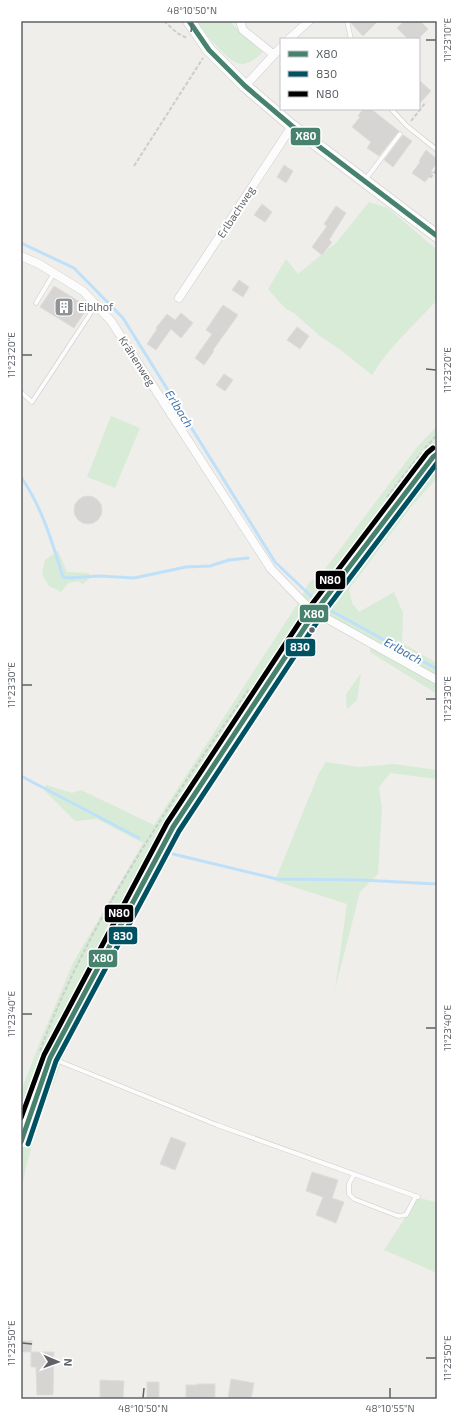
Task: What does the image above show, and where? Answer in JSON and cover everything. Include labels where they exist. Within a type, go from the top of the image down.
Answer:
[{"type":"main road","points":[[189,21],[209,50],[244,86],[292,126],[437,236]]},
{"type":"main road","points":[[21,1142],[25,1114],[50,1058],[173,827],[315,612],[433,457],[437,454]]},
{"type":"street","points":[[242,21],[241,24],[244,30],[273,54]]},
{"type":"street","points":[[291,38],[309,21]]},
{"type":"street","points":[[244,86],[280,48]]},
{"type":"street","name":"Erlbachweg","points":[[180,298],[292,126]]},
{"type":"street","name":"Krähenweg","points":[[21,256],[40,264],[83,291],[111,321],[271,569],[307,606],[315,612],[437,680]]},
{"type":"lane","points":[[347,21],[351,38]]},
{"type":"lane","points":[[392,110],[407,126],[437,150]]},
{"type":"lane","points":[[365,180],[400,134]]},
{"type":"lane","points":[[36,303],[54,273]]},
{"type":"lane","points":[[21,392],[32,402],[96,305]]},
{"type":"lane","points":[[50,1058],[217,1126],[417,1196],[406,1215],[398,1216],[354,1199],[349,1194],[349,1184],[354,1174]]},
{"type":"path","points":[[134,166],[209,50]]},
{"type":"path","points":[[420,110],[426,102]]},
{"type":"path","points":[[407,126],[420,110]]},
{"type":"path","points":[[430,176],[431,177],[437,169]]},
{"type":"green space","points":[[197,21],[229,21],[263,52],[254,60],[244,64],[231,60],[218,48]]},
{"type":"green space","points":[[369,202],[388,208],[437,250],[437,300],[394,345],[372,375],[342,351],[320,336],[294,313],[286,309],[268,289],[286,259],[298,274],[337,242]]},
{"type":"green space","points":[[111,416],[140,428],[115,488],[87,477]]},
{"type":"green space","points":[[437,426],[437,478],[411,507],[349,589],[352,603],[359,612],[394,592],[403,613],[402,643],[437,663],[437,676],[326,614],[321,623],[315,625],[179,833],[67,1047],[37,1128],[26,1167],[21,1192],[21,1091],[73,963],[143,843],[97,819],[75,821],[44,790],[46,785],[72,793],[81,790],[154,825],[298,603],[309,582],[319,577],[417,447]]},
{"type":"green space","points":[[58,551],[67,572],[89,573],[90,578],[83,584],[78,581],[68,583],[61,592],[49,586],[42,574],[45,560]]},
{"type":"green space","points":[[370,644],[437,682],[437,694],[370,652]]},
{"type":"green space","points":[[361,673],[357,700],[347,709],[346,694]]},
{"type":"green space","points":[[326,762],[359,767],[394,764],[437,770],[437,779],[390,773],[379,787],[382,808],[378,874],[360,892],[335,989],[347,904],[275,881],[319,773]]},
{"type":"green space","points":[[418,1198],[437,1202],[437,1273],[384,1250]]},
{"type":"building","points":[[351,21],[378,21],[363,36],[351,23]]},
{"type":"building","points":[[404,21],[420,21],[428,29],[419,38],[407,38],[397,28]]},
{"type":"building","points":[[420,81],[431,91],[420,103]]},
{"type":"building","points":[[362,110],[372,110],[399,131],[379,156],[367,148],[371,142],[352,127],[360,117],[358,116]]},
{"type":"building","points":[[403,135],[412,141],[393,167],[384,160]]},
{"type":"building","points":[[426,150],[437,159],[437,163],[431,171],[433,172],[425,182],[412,173]]},
{"type":"building","points":[[284,165],[293,171],[286,183],[277,177]]},
{"type":"building","points":[[262,204],[272,212],[265,222],[254,215]]},
{"type":"building","points":[[336,206],[346,213],[329,240],[332,242],[322,255],[312,247],[327,226],[324,224]]},
{"type":"building","points":[[239,280],[249,287],[243,297],[232,290]]},
{"type":"building","name":"Eiblhof","points":[[54,286],[88,307],[74,328],[40,307]]},
{"type":"building","points":[[223,305],[238,315],[204,365],[195,358],[212,334],[206,330]]},
{"type":"building","points":[[181,313],[193,323],[181,338],[171,329],[156,350],[147,344],[157,329],[156,328],[167,314],[175,320]]},
{"type":"building","points":[[297,327],[309,336],[300,349],[287,340]]},
{"type":"building","points":[[224,374],[233,380],[225,391],[216,385]]},
{"type":"building","points":[[88,496],[98,500],[102,510],[98,520],[88,524],[78,520],[74,510],[78,500]]},
{"type":"building","points":[[171,1137],[186,1143],[175,1170],[160,1164]]},
{"type":"building","points":[[312,1172],[338,1180],[332,1198],[344,1202],[336,1223],[316,1215],[323,1197],[306,1191]]},
{"type":"building","points":[[21,1341],[32,1341],[31,1352],[21,1352]]},
{"type":"building","points":[[31,1352],[54,1352],[53,1395],[37,1395],[36,1367],[31,1367]]},
{"type":"building","points":[[231,1379],[254,1383],[251,1399],[228,1399]]},
{"type":"building","points":[[100,1380],[124,1381],[123,1399],[100,1399]]},
{"type":"building","points":[[147,1382],[159,1382],[159,1399],[147,1399]]},
{"type":"building","points":[[215,1384],[215,1399],[186,1399],[186,1385]]},
{"type":"waterway","name":"Erlbach","points":[[21,243],[74,268],[123,318],[275,562],[314,599]]},
{"type":"waterway","points":[[21,477],[41,513],[63,577],[99,576],[134,578],[186,567],[210,566],[229,560],[248,558]]},
{"type":"waterway","name":"Erlbach","points":[[328,609],[437,669]]},
{"type":"waterway","points":[[21,776],[139,838]]},
{"type":"waterway","points":[[173,854],[277,879],[361,880],[437,884]]},
{"type":"transit line","name":"X80","points":[[189,21],[209,50],[245,86],[292,126],[437,236]]},
{"type":"transit line","name":"N80","points":[[21,1118],[44,1055],[167,823],[309,608],[427,453],[433,448]]},
{"type":"transit line","name":"X80","points":[[21,1142],[50,1058],[173,827],[315,612],[433,457],[437,454]]},
{"type":"transit line","name":"830","points":[[28,1144],[56,1061],[179,831],[321,616],[437,463]]},
{"type":"place","name":"Eiblhof","points":[[64,307]]}]
